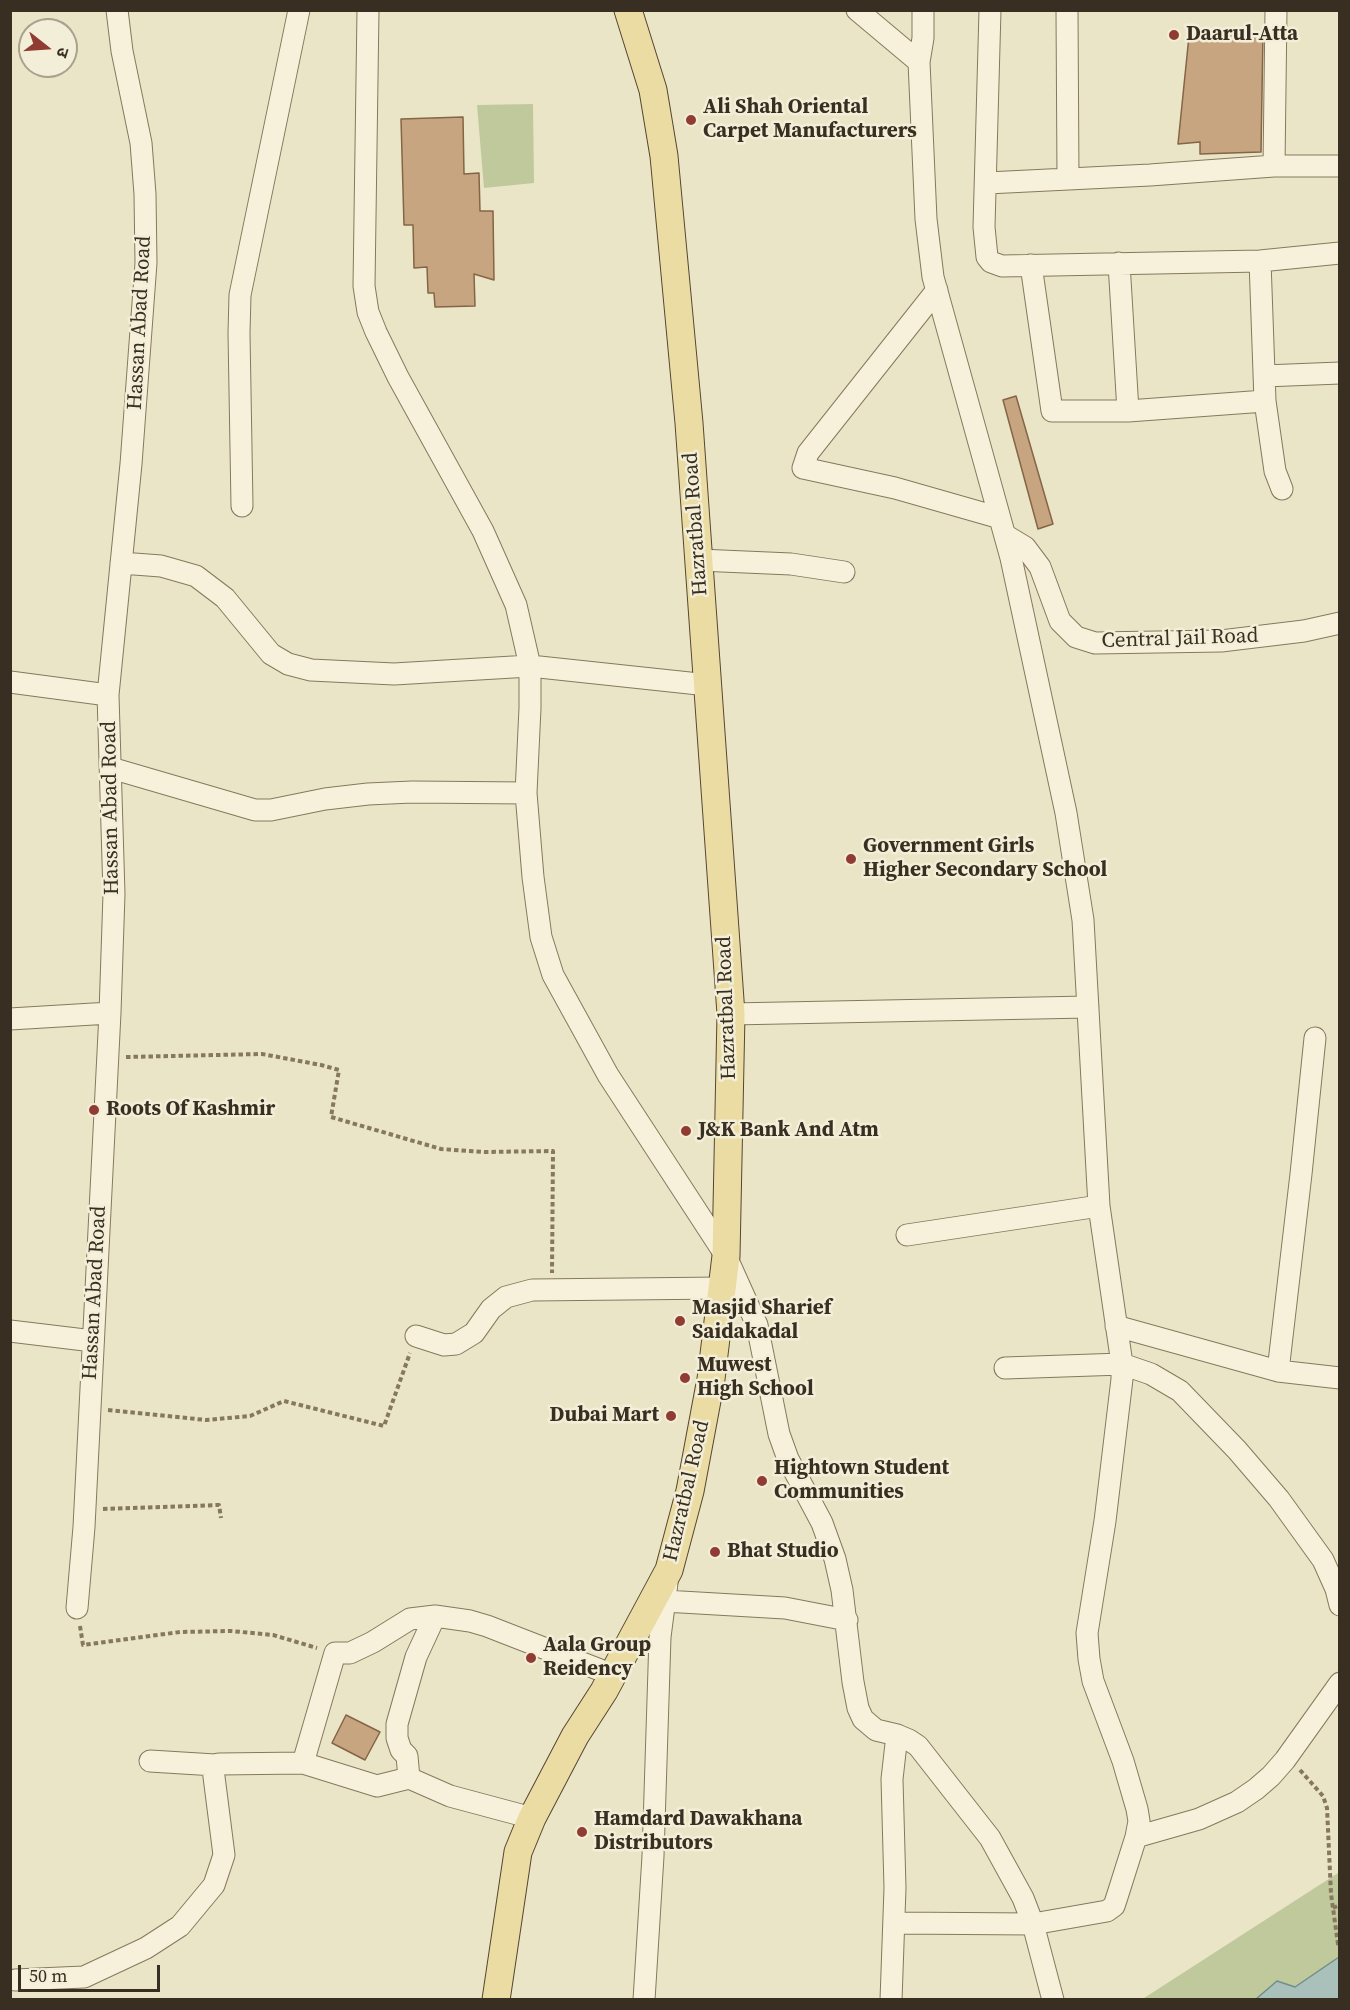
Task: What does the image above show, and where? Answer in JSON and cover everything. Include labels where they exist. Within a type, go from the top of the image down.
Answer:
[{"type":"main road","name":"Hazratbal Road","points":[[496,2000],[518,1852],[532,1818],[575,1736],[613,1676],[669,1570],[690,1491],[711,1379],[726,1256],[731,1014],[689,423],[664,156],[652,90],[628,10]]},
{"type":"street","name":"Hassan Abad Road","points":[[77,1608],[85,1509],[110,1012],[114,894],[108,695],[131,464],[146,263],[145,194],[141,143],[122,51],[117,10]]},
{"type":"street","points":[[242,506],[240,295],[299,10]]},
{"type":"street","points":[[368,10],[364,286],[368,312],[398,377],[483,531],[516,605],[530,666],[526,793],[538,913],[553,975],[608,1075],[726,1256],[757,1325],[778,1434],[788,1460],[822,1523],[835,1559],[847,1620],[858,1708],[864,1719],[876,1730],[897,1735],[918,1746],[990,1839],[1023,1898],[1033,1924],[1053,2000]]},
{"type":"street","points":[[857,10],[919,62]]},
{"type":"street","points":[[894,1923],[1033,1924],[1107,1911],[1114,1906],[1139,1821],[1123,1761],[1093,1681],[1087,1633],[1105,1521],[1122,1364],[1099,1206],[1083,920],[1066,813],[1033,652],[1003,526],[933,277],[926,219],[919,62],[923,38],[923,10]]},
{"type":"street","points":[[990,10],[984,227],[987,256],[991,262],[1002,266],[1260,261],[1340,253]]},
{"type":"street","points":[[1067,10],[1068,179]]},
{"type":"street","points":[[1275,166],[1276,10]]},
{"type":"street","points":[[987,183],[1275,166],[1340,166]]},
{"type":"street","points":[[1260,261],[1265,401],[1275,471],[1282,489]]},
{"type":"street","points":[[1119,263],[1128,411]]},
{"type":"street","points":[[1031,265],[1052,411],[1128,411],[1265,401]]},
{"type":"street","name":"Central Jail Road","points":[[937,290],[797,468],[895,488],[1003,526],[1025,547],[1040,567],[1060,621],[1076,637],[1095,643],[1221,641],[1304,631],[1340,623]]},
{"type":"street","points":[[1264,375],[1340,374]]},
{"type":"street","points":[[699,560],[791,564],[844,572]]},
{"type":"street","points":[[121,563],[161,566],[195,576],[225,598],[271,654],[288,664],[311,670],[394,674],[530,666],[708,685]]},
{"type":"street","points":[[10,682],[108,695]]},
{"type":"street","points":[[111,768],[255,810],[271,810],[325,799],[368,794],[526,793]]},
{"type":"street","points":[[731,1014],[1088,1007]]},
{"type":"street","points":[[10,1019],[110,1012]]},
{"type":"street","points":[[1278,1371],[1314,1038]]},
{"type":"street","points":[[907,1235],[1099,1206]]},
{"type":"street","points":[[416,1336],[444,1345],[456,1344],[474,1333],[491,1310],[506,1296],[532,1290],[722,1288]]},
{"type":"street","points":[[1116,1326],[1278,1371],[1340,1378]]},
{"type":"street","points":[[10,1332],[93,1341]]},
{"type":"street","points":[[1005,1368],[1122,1364],[1151,1374],[1180,1391],[1237,1450],[1278,1499],[1323,1560],[1340,1605]]},
{"type":"street","points":[[644,2000],[653,1856],[660,1637],[669,1570]]},
{"type":"street","points":[[664,1601],[785,1608],[847,1620]]},
{"type":"street","points":[[303,1763],[335,1653],[350,1653],[374,1642],[410,1619],[435,1616],[470,1621],[613,1676]]},
{"type":"street","points":[[409,1778],[407,1756],[401,1749],[397,1738],[397,1724],[416,1657],[435,1616]]},
{"type":"street","points":[[1136,1837],[1199,1819],[1237,1802],[1271,1776],[1285,1760],[1340,1683]]},
{"type":"street","points":[[891,2000],[895,1888],[892,1779],[897,1735]]},
{"type":"street","points":[[150,1761],[216,1765],[303,1763],[377,1786],[409,1778],[450,1796],[532,1818]]},
{"type":"street","points":[[15,1980],[84,1977],[147,1948],[180,1926],[214,1885],[221,1869],[224,1855],[213,1769],[216,1765]]},
{"type":"path","points":[[108,1058],[262,1054],[321,1065],[339,1070],[331,1117],[441,1149],[485,1152],[553,1151],[552,1290]]},
{"type":"path","points":[[90,1408],[206,1420],[249,1416],[284,1401],[384,1426],[416,1336]]},
{"type":"path","points":[[85,1509],[219,1505],[221,1518]]},
{"type":"path","points":[[77,1608],[83,1645],[180,1632],[231,1631],[273,1635],[335,1653]]},
{"type":"path","points":[[1285,1760],[1302,1771],[1323,1796],[1327,1808],[1333,1908],[1340,1946]]},
{"type":"path","points":[[1333,1908],[1340,1905]]},
{"type":"green space","points":[[533,104],[534,183],[484,188],[477,105]]},
{"type":"green space","points":[[1339,1870],[1339,1999],[1141,2000],[1338,1873]]},
{"type":"water","points":[[1339,1957],[1339,1999],[1256,1999],[1277,1981],[1295,1987]]},
{"type":"building","points":[[1263,34],[1261,152],[1200,154],[1200,142],[1178,144],[1189,36]]},
{"type":"building","points":[[463,117],[464,174],[479,173],[480,211],[493,211],[494,280],[474,274],[475,306],[435,307],[434,293],[428,293],[427,267],[414,268],[413,225],[404,225],[401,119]]},
{"type":"building","points":[[1016,396],[1053,524],[1038,529],[1003,400]]},
{"type":"building","points":[[346,1715],[380,1732],[365,1760],[332,1743]]},
{"type":"place","name":"Daarul-Atta","points":[[1174,35]]},
{"type":"place","name":"Ali Shah Oriental Carpet Manufacturers","points":[[691,120]]},
{"type":"place","name":"Government Girls Higher Secondary School","points":[[851,859]]},
{"type":"place","name":"Roots Of Kashmir","points":[[94,1110]]},
{"type":"place","name":"J&K Bank And Atm","points":[[686,1131]]},
{"type":"place","name":"Masjid Sharief Saidakadal","points":[[680,1321]]},
{"type":"place","name":"Muwest High School","points":[[685,1378]]},
{"type":"place","name":"Dubai Mart","points":[[671,1416]]},
{"type":"place","name":"Hightown Student Communities","points":[[762,1481]]},
{"type":"place","name":"Bhat Studio","points":[[715,1552]]},
{"type":"place","name":"Aala Group Reidency","points":[[531,1658]]},
{"type":"place","name":"Hamdard Dawakhana Distributors","points":[[582,1832]]}]
